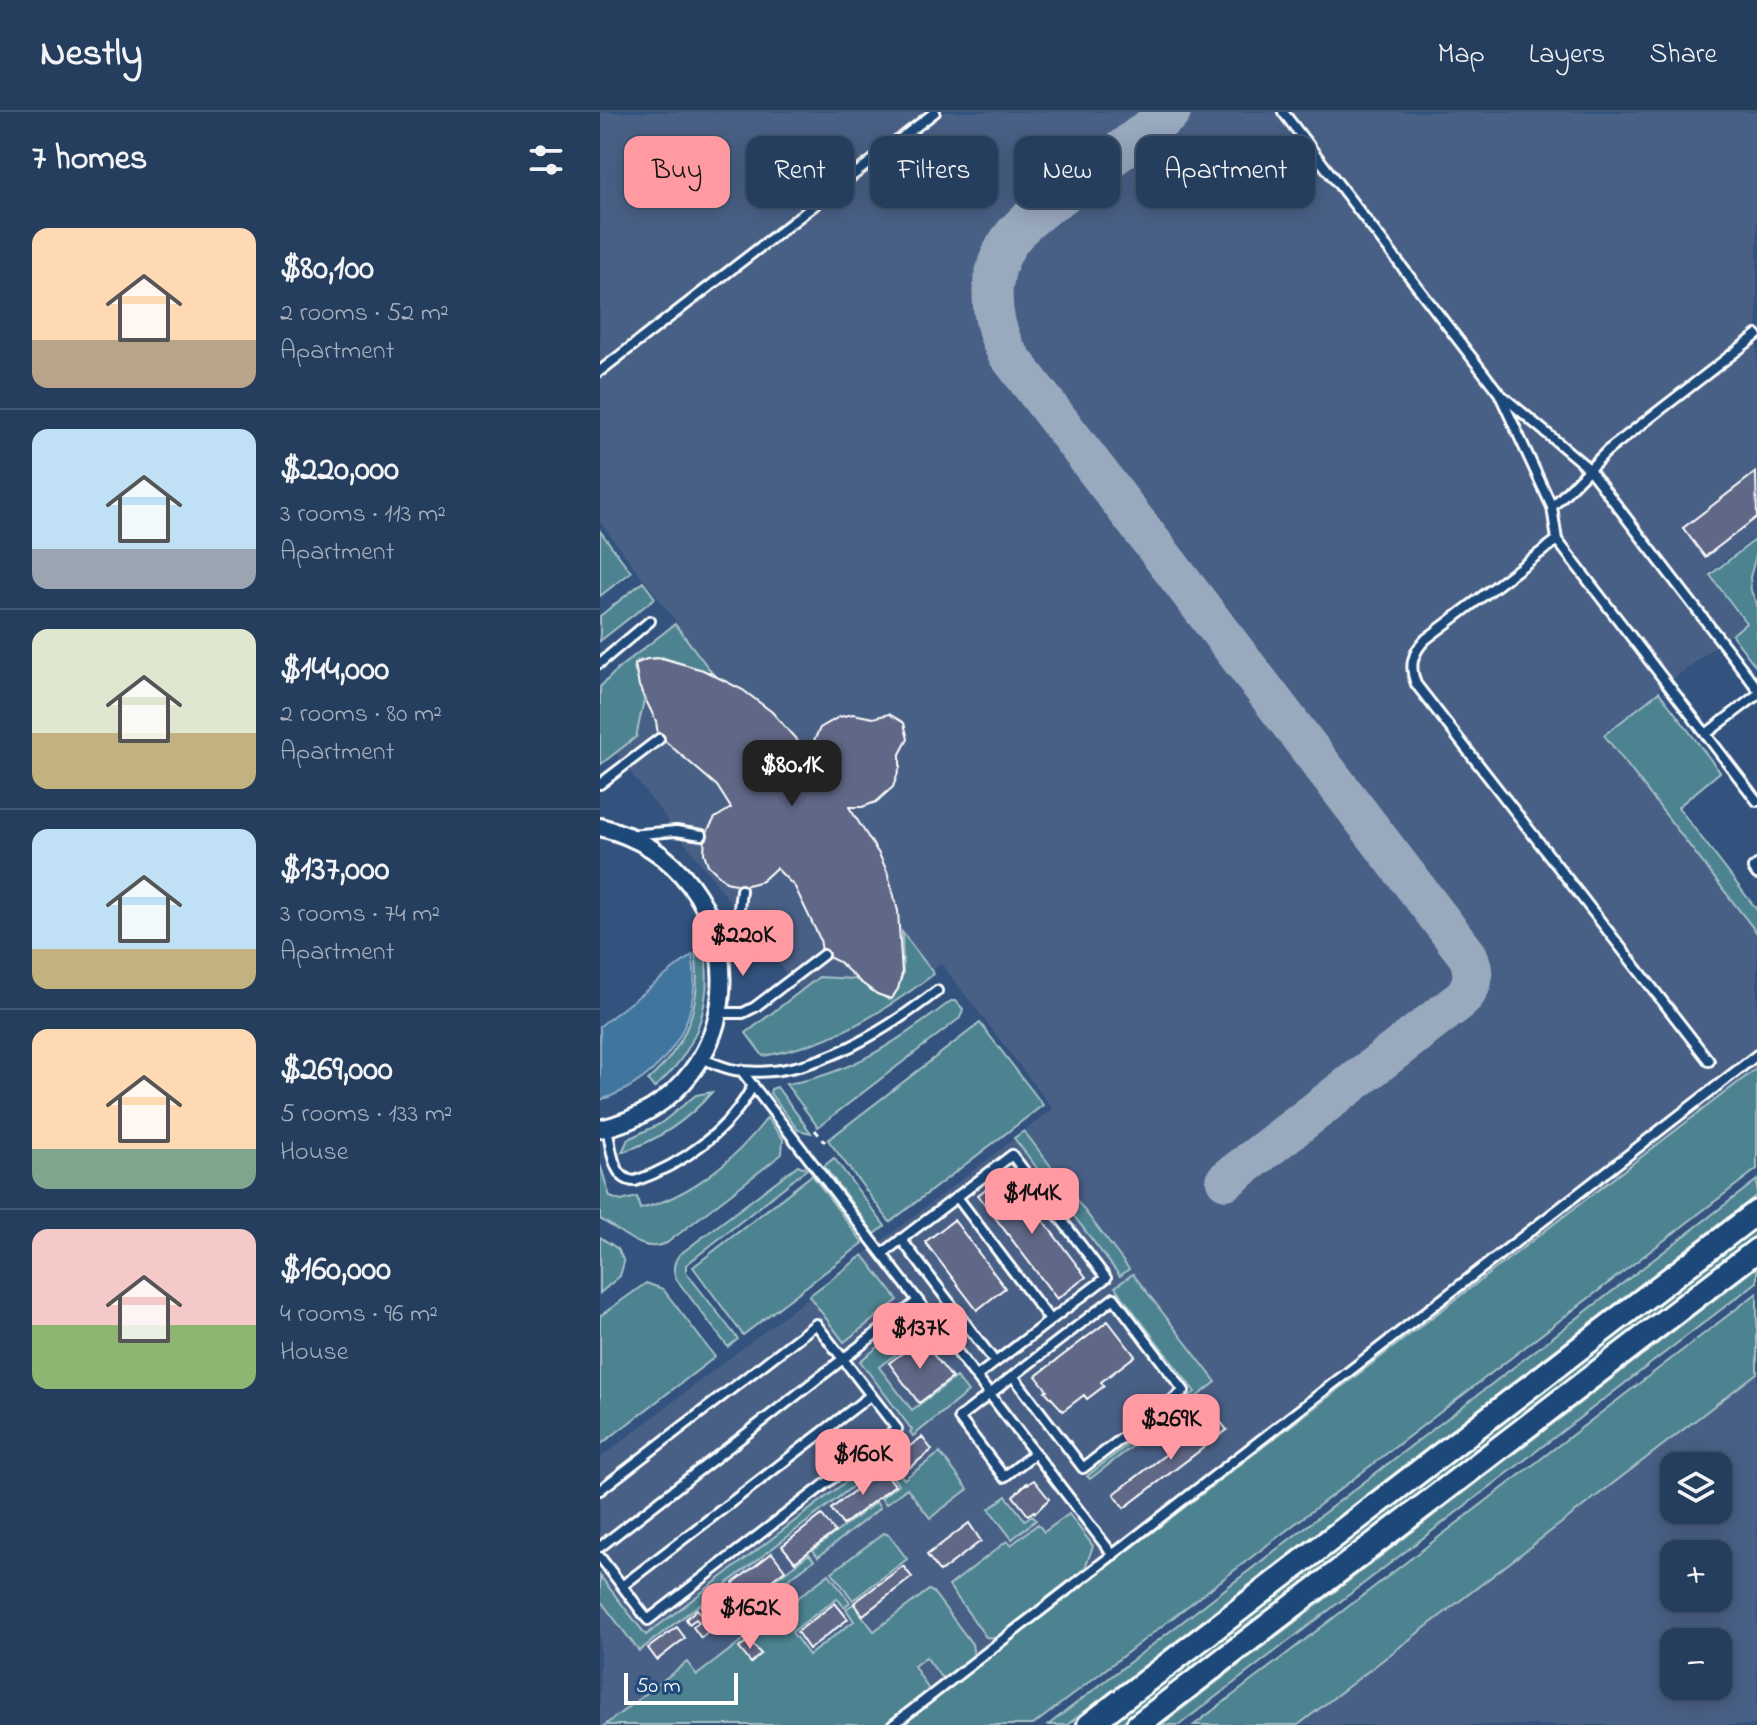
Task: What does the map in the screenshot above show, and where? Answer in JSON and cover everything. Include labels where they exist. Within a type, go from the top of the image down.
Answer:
[{"type":"street","points":[[600,827],[629,836],[663,856],[691,884],[711,919],[722,958],[718,1013],[711,1037],[700,1058],[685,1079],[662,1101],[634,1117],[604,1128]]},
{"type":"street","points":[[1089,1725],[1757,1212]]},
{"type":"street","points":[[1138,1725],[1757,1250]]},
{"type":"lane","points":[[600,371],[935,112]]},
{"type":"lane","points":[[1283,112],[1499,393],[1588,468],[1757,688]]},
{"type":"lane","points":[[1552,507],[1588,468],[1757,335]]},
{"type":"lane","points":[[1499,393],[1552,507],[1557,540],[1757,801]]},
{"type":"lane","points":[[1557,540],[1426,639],[1417,648],[1412,672],[1426,697],[1709,1061]]},
{"type":"lane","points":[[600,663],[650,621]]},
{"type":"lane","points":[[1706,734],[1757,695]]},
{"type":"lane","points":[[600,784],[659,739]]},
{"type":"lane","points":[[629,836],[676,831],[702,835]]},
{"type":"lane","points":[[1757,865],[1753,868],[1757,874]]},
{"type":"lane","points":[[722,958],[738,918],[741,890]]},
{"type":"lane","points":[[718,1013],[731,1015],[755,1007],[823,955]]},
{"type":"lane","points":[[700,1058],[755,1071],[811,1062],[893,1024],[937,991]]},
{"type":"lane","points":[[893,1725],[1757,1055]]},
{"type":"lane","points":[[741,1070],[1113,1555]]},
{"type":"lane","points":[[604,1128],[621,1176],[635,1181],[679,1161],[730,1118],[753,1086],[755,1071]]},
{"type":"lane","points":[[882,1254],[1012,1155],[1087,1253],[1106,1278],[976,1377]]},
{"type":"lane","points":[[957,1197],[1050,1320]]},
{"type":"lane","points":[[901,1239],[995,1362]]},
{"type":"lane","points":[[1013,1376],[1083,1468],[1184,1391],[1114,1298],[989,1394],[959,1418],[1004,1477],[1035,1453]]},
{"type":"lane","points":[[600,1547],[918,1301]]},
{"type":"lane","points":[[600,1490],[816,1324],[897,1429],[648,1620],[600,1557]]},
{"type":"lane","points":[[622,1586],[871,1395]]},
{"type":"path","points":[[815,1130],[825,1142]]},
{"type":"shaded area","points":[[600,112],[1757,112],[1757,535],[1708,573],[1744,624],[1602,734],[1757,934],[1757,1084],[925,1725],[600,1725],[600,1458],[1053,1109],[941,963],[890,1002],[826,1025],[600,733],[634,660],[679,625],[600,522]]},
{"type":"shaded area","points":[[692,955],[692,1003],[674,1045],[642,1079],[600,1100],[600,1026]]},
{"type":"shaded area","points":[[1757,1366],[1757,1725],[1292,1725]]},
{"type":"green space","points":[[600,531],[631,572],[600,596]]},
{"type":"green space","points":[[1757,538],[1757,552],[1750,577],[1751,591],[1757,604],[1757,668],[1732,635],[1746,623],[1710,575]]},
{"type":"green space","points":[[643,582],[655,598],[600,641],[600,616]]},
{"type":"green space","points":[[675,624],[713,674],[662,657],[637,661],[634,668],[644,700],[636,737],[600,765],[600,687],[620,667]]},
{"type":"green space","points":[[1659,692],[1720,772],[1678,807],[1757,910],[1757,933],[1604,735]]},
{"type":"green space","points":[[902,932],[934,974],[854,1026],[811,1044],[763,1056],[746,1033],[819,977],[855,979],[889,1000],[893,998],[903,974]]},
{"type":"green space","points":[[704,946],[706,987],[699,1024],[681,1058],[654,1088],[648,1080],[672,1053],[689,1023],[696,989],[695,953]]},
{"type":"green space","points":[[951,1001],[956,1001],[963,1009],[960,1018],[818,1127],[786,1084],[832,1073],[853,1064],[894,1042]]},
{"type":"green space","points":[[980,1023],[1043,1105],[890,1222],[828,1140]]},
{"type":"green space","points":[[1757,1068],[1757,1169],[1033,1725],[901,1725]]},
{"type":"green space","points":[[777,1087],[811,1133],[798,1130],[770,1093]]},
{"type":"green space","points":[[712,1092],[693,1112],[671,1128],[622,1152],[628,1139],[660,1124],[696,1095]]},
{"type":"green space","points":[[767,1118],[783,1139],[782,1154],[667,1243],[658,1246],[640,1244],[600,1219],[600,1164],[610,1197],[621,1201],[637,1197],[640,1209],[677,1195],[711,1174],[741,1148]]},
{"type":"green space","points":[[1024,1131],[1129,1269],[1120,1276],[1014,1138]]},
{"type":"green space","points":[[834,1158],[885,1226],[875,1234],[824,1166]]},
{"type":"green space","points":[[798,1165],[807,1169],[686,1265],[686,1272],[738,1339],[728,1347],[677,1280],[675,1261]]},
{"type":"green space","points":[[812,1175],[863,1243],[743,1335],[693,1267]]},
{"type":"green space","points":[[1757,1180],[1757,1195],[1067,1725],[1048,1725]]},
{"type":"green space","points":[[1757,1227],[1757,1235],[1119,1725],[1108,1725]]},
{"type":"green space","points":[[600,1237],[618,1249],[624,1262],[620,1276],[600,1293]]},
{"type":"green space","points":[[863,1255],[898,1300],[844,1342],[809,1296]]},
{"type":"green space","points":[[1757,1267],[1757,1282],[1179,1725],[1161,1725]]},
{"type":"green space","points":[[1133,1274],[1216,1382],[1090,1479],[1087,1476],[1195,1392],[1115,1287]]},
{"type":"green space","points":[[646,1283],[663,1289],[715,1357],[600,1445],[600,1316]]},
{"type":"green space","points":[[1757,1293],[1757,1373],[1298,1725],[1194,1725]]},
{"type":"green space","points":[[913,1320],[923,1333],[879,1367],[912,1410],[956,1377],[968,1392],[913,1436],[912,1430],[860,1361]]},
{"type":"green space","points":[[903,1438],[905,1441],[887,1456],[904,1479],[940,1453],[968,1489],[930,1518],[907,1488],[886,1504],[881,1498],[898,1484],[882,1464],[639,1651],[600,1600],[600,1576],[646,1635]]},
{"type":"green space","points":[[1006,1496],[1025,1520],[1032,1515],[1036,1520],[1012,1539],[989,1509]]},
{"type":"green space","points":[[876,1502],[880,1508],[818,1557],[813,1550]]},
{"type":"green space","points":[[1069,1514],[1093,1546],[1085,1568],[995,1638],[986,1637],[949,1586],[1007,1541],[1011,1545],[1038,1524],[1044,1532]]},
{"type":"green space","points":[[884,1533],[889,1535],[907,1559],[853,1600],[832,1572]]},
{"type":"green space","points":[[809,1554],[814,1560],[773,1591],[768,1585]]},
{"type":"green space","points":[[829,1574],[850,1602],[844,1607],[837,1598],[792,1632],[809,1655],[854,1621],[846,1609],[853,1604],[874,1631],[929,1590],[972,1644],[974,1656],[944,1678],[926,1657],[914,1666],[929,1690],[884,1725],[605,1725],[687,1662],[697,1675]]},
{"type":"building","points":[[1756,472],[1757,517],[1705,557],[1683,528]]},
{"type":"building","points":[[662,658],[703,670],[743,690],[772,712],[808,753],[820,728],[839,717],[853,714],[873,718],[889,714],[904,723],[908,739],[900,754],[900,767],[893,787],[876,802],[849,807],[879,854],[898,911],[902,974],[891,999],[877,994],[839,962],[826,956],[795,887],[776,868],[762,881],[744,886],[726,882],[708,865],[704,853],[705,835],[715,818],[731,808],[717,786],[658,735],[656,721],[639,686],[635,664]]},
{"type":"building","points":[[1007,1173],[1086,1277],[1057,1299],[978,1195]]},
{"type":"building","points":[[954,1220],[1005,1288],[977,1310],[925,1242]]},
{"type":"building","points":[[1108,1321],[1135,1356],[1101,1382],[1104,1386],[1087,1399],[1084,1395],[1063,1411],[1036,1376]]},
{"type":"building","points":[[921,1339],[952,1378],[919,1403],[889,1363]]},
{"type":"building","points":[[1216,1416],[1227,1430],[1124,1508],[1114,1494]]},
{"type":"building","points":[[922,1437],[932,1450],[909,1468],[898,1455]]},
{"type":"building","points":[[882,1469],[895,1485],[843,1525],[831,1509]]},
{"type":"building","points":[[1034,1480],[1049,1499],[1035,1513],[1028,1515],[1013,1496]]},
{"type":"building","points":[[822,1515],[835,1532],[795,1562],[782,1546]]},
{"type":"building","points":[[969,1523],[981,1541],[940,1572],[927,1555]]},
{"type":"building","points":[[772,1553],[785,1570],[746,1600],[733,1583]]},
{"type":"building","points":[[903,1566],[912,1577],[863,1615],[854,1603]]},
{"type":"building","points":[[724,1589],[728,1594],[718,1602],[720,1605],[731,1597],[739,1609],[717,1626],[708,1615],[716,1609],[713,1605],[706,1611],[702,1606]]},
{"type":"building","points":[[835,1603],[848,1619],[809,1649],[797,1632]]},
{"type":"building","points":[[697,1609],[712,1629],[701,1638],[693,1627],[699,1622],[696,1619],[689,1624],[686,1619]]},
{"type":"building","points":[[677,1627],[685,1638],[657,1660],[648,1648]]},
{"type":"building","points":[[749,1640],[761,1654],[751,1663],[739,1648]]},
{"type":"taxiway","points":[[1171,112],[1033,216],[1009,242],[995,272],[993,288],[995,321],[1000,337],[1007,353],[1468,956],[1472,969],[1470,986],[1458,1002],[1226,1180]]}]
